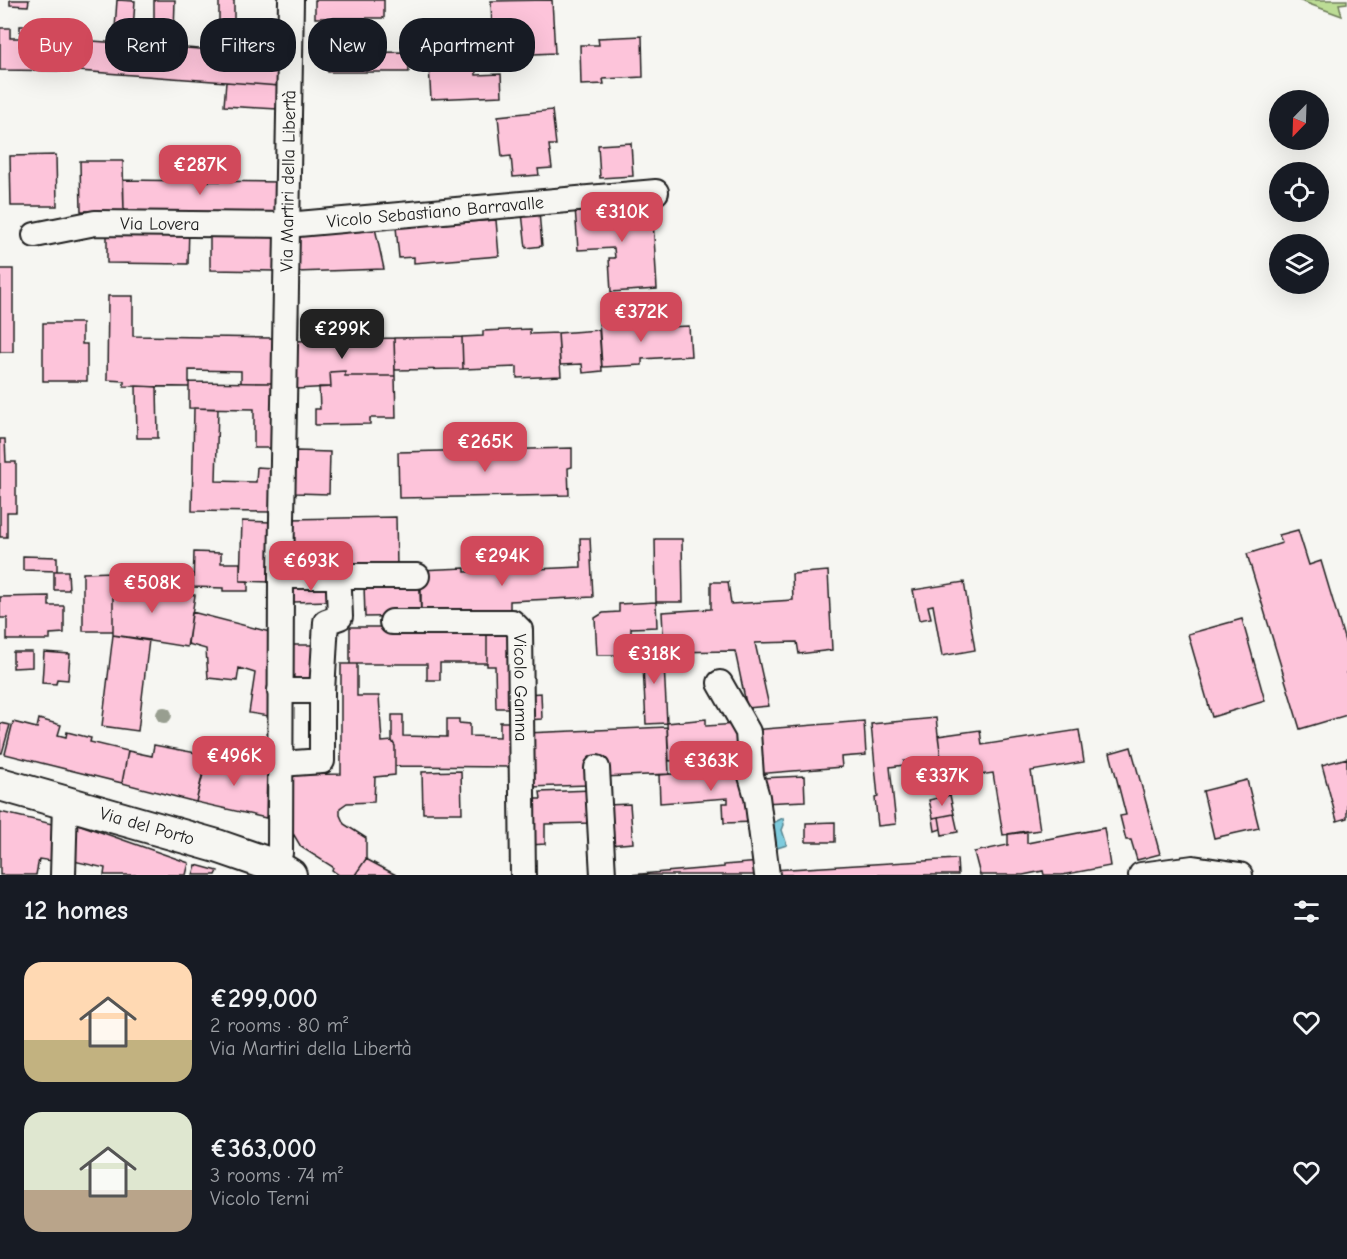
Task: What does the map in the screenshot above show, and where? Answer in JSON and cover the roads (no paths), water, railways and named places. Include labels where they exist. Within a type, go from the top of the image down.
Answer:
[{"type":"main road","name":"Via del Porto","points":[[0,784],[217,846],[283,871]]},
{"type":"street","name":"Via Martiri della Libertà","points":[[283,871],[280,853],[280,691],[291,0]]},
{"type":"street","name":"Vicolo Sebastiano Barravalle","points":[[287,225],[656,192]]},
{"type":"street","name":"Via Lovera","points":[[34,235],[95,223],[287,225]]},
{"type":"street","points":[[282,576],[417,576]]},
{"type":"street","points":[[280,764],[322,761],[322,691],[326,622],[340,617],[339,590]]},
{"type":"street","name":"Vicolo Gamna","points":[[392,622],[512,622],[520,630],[523,875]]},
{"type":"street","points":[[720,683],[748,732],[751,776],[757,797],[767,875]]},
{"type":"street","points":[[280,691],[322,691]]},
{"type":"street","points":[[597,768],[603,875]]},
{"type":"street","points":[[63,875],[65,802]]},
{"type":"street","points":[[1142,875],[1193,868],[1240,875]]},
{"type":"water","points":[[783,818],[782,830],[787,845],[774,849],[769,825]]}]
